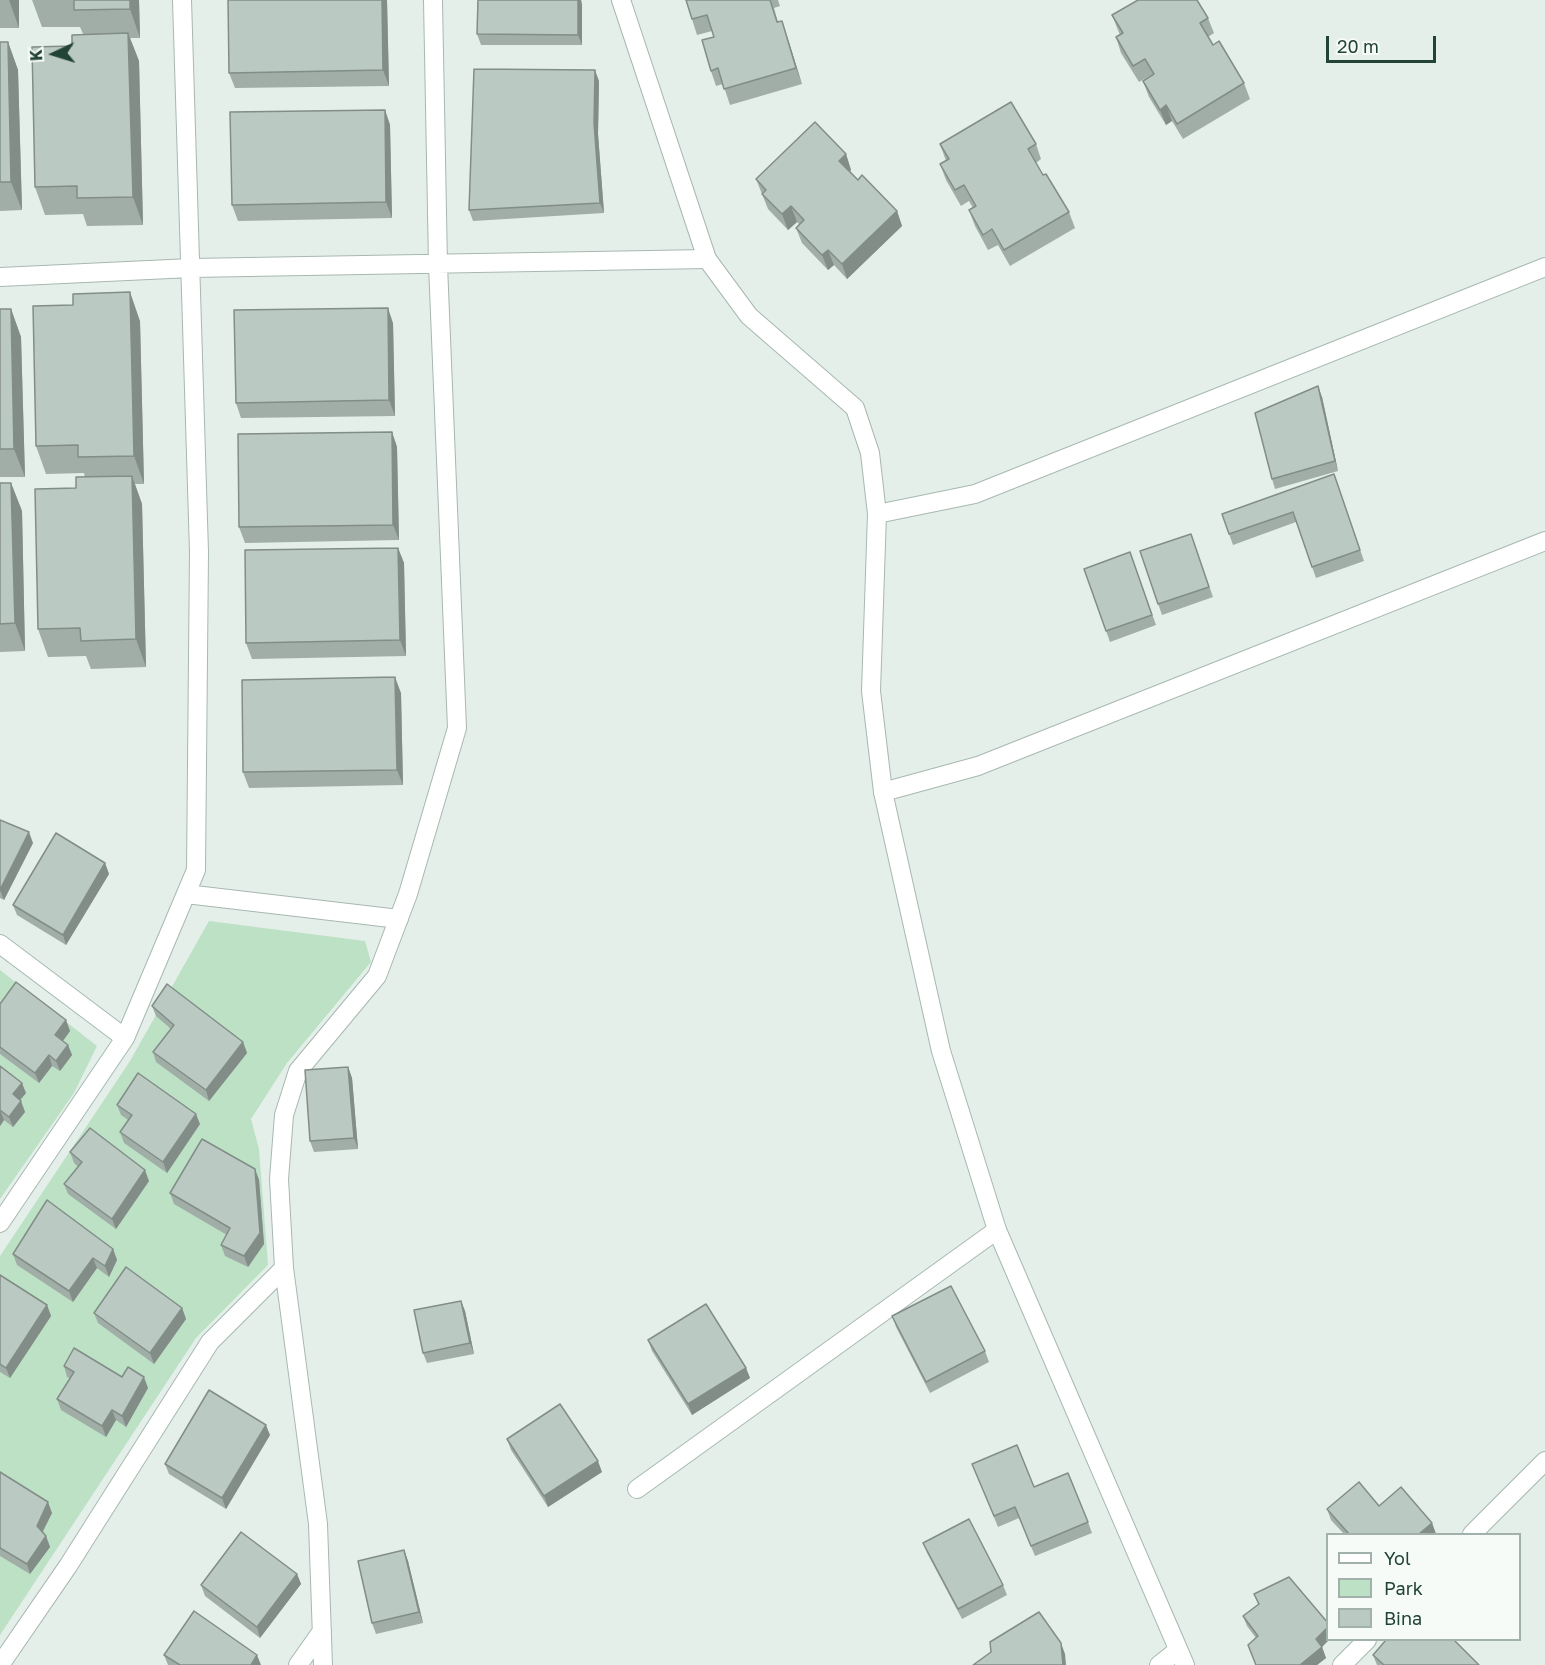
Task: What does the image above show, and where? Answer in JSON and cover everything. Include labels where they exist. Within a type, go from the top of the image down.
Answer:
[{"type":"street","points":[[0,1223],[125,1038],[196,870],[199,552],[182,0]]},
{"type":"street","points":[[323,1665],[318,1524],[284,1268],[279,1179],[284,1115],[298,1071],[377,976],[408,894],[457,728],[438,265],[433,0]]},
{"type":"street","points":[[621,0],[707,259],[749,316],[855,408],[870,453],[877,514],[871,691],[883,792],[941,1051],[997,1230],[1182,1658],[1159,1665]]},
{"type":"street","points":[[0,277],[191,268],[707,259]]},
{"type":"street","points":[[877,514],[975,494],[1545,267]]},
{"type":"street","points":[[883,792],[978,766],[1545,541]]},
{"type":"street","points":[[186,894],[399,919]]},
{"type":"street","points":[[0,944],[125,1038]]},
{"type":"street","points":[[637,1489],[997,1230]]},
{"type":"street","points":[[0,1665],[68,1566],[210,1342],[284,1268]]},
{"type":"street","points":[[1473,1533],[1545,1461]]},
{"type":"street","points":[[298,1665],[322,1631]]},
{"type":"street","points":[[1342,1665],[1366,1641]]},
{"type":"green space","points":[[209,921],[365,941],[371,962],[287,1063],[251,1119],[259,1149],[268,1265],[196,1338],[0,1635],[0,1256],[130,1061]]},
{"type":"green space","points":[[0,970],[97,1046],[74,1093],[0,1199]]},
{"type":"building","points":[[74,0],[130,0],[130,9],[74,10]]},
{"type":"building","points":[[228,0],[382,0],[383,70],[229,73]]},
{"type":"building","points":[[478,0],[578,0],[578,35],[477,34]]},
{"type":"building","points":[[686,0],[770,0],[777,22],[782,21],[796,68],[724,89],[718,68],[711,71],[702,40],[714,37],[707,15],[692,19]]},
{"type":"building","points":[[1138,0],[1197,0],[1208,18],[1200,23],[1213,45],[1219,41],[1244,83],[1177,124],[1166,105],[1160,110],[1143,81],[1154,74],[1145,59],[1133,66],[1116,37],[1123,33],[1112,15]]},
{"type":"building","points":[[128,33],[133,197],[77,198],[77,186],[35,187],[32,47],[72,46],[72,35]]},
{"type":"building","points":[[0,42],[8,42],[11,182],[0,182]]},
{"type":"building","points":[[474,69],[595,70],[594,123],[600,203],[469,210]]},
{"type":"building","points":[[1011,102],[1036,144],[1028,149],[1069,212],[1004,250],[992,229],[983,235],[969,210],[976,206],[964,185],[955,190],[940,164],[949,159],[940,144]]},
{"type":"building","points":[[385,110],[386,202],[232,205],[230,112]]},
{"type":"building","points":[[815,122],[846,154],[839,161],[858,180],[862,175],[897,211],[842,264],[828,250],[822,255],[796,228],[804,220],[791,206],[782,214],[762,194],[766,190],[756,179]]},
{"type":"building","points":[[130,292],[134,456],[78,457],[78,445],[36,446],[33,306],[73,305],[73,294]]},
{"type":"building","points":[[388,308],[389,400],[236,403],[234,310]]},
{"type":"building","points":[[0,309],[11,309],[14,449],[0,449]]},
{"type":"building","points":[[1318,386],[1335,461],[1272,479],[1255,413]]},
{"type":"building","points":[[392,432],[393,525],[239,527],[238,434]]},
{"type":"building","points":[[1334,474],[1360,550],[1312,567],[1293,512],[1229,534],[1222,514]]},
{"type":"building","points":[[132,476],[136,639],[81,641],[80,628],[38,629],[35,489],[76,488],[76,477]]},
{"type":"building","points":[[0,483],[11,483],[15,623],[0,624]]},
{"type":"building","points":[[1191,534],[1209,587],[1158,604],[1140,551]]},
{"type":"building","points":[[398,548],[400,640],[246,643],[245,550]]},
{"type":"building","points":[[1130,552],[1152,615],[1106,631],[1084,569]]},
{"type":"building","points":[[395,677],[397,770],[243,772],[242,680]]},
{"type":"building","points":[[0,820],[29,832],[0,890]]},
{"type":"building","points":[[56,833],[105,863],[63,935],[13,905]]},
{"type":"building","points":[[16,982],[66,1020],[55,1035],[68,1045],[56,1061],[49,1055],[35,1073],[0,1047],[0,1004]]},
{"type":"building","points":[[167,984],[243,1042],[206,1090],[153,1052],[174,1025],[152,1006]]},
{"type":"building","points":[[0,1066],[22,1083],[13,1094],[21,1101],[9,1117],[0,1110]]},
{"type":"building","points":[[348,1067],[354,1138],[310,1141],[305,1070]]},
{"type":"building","points":[[138,1073],[196,1114],[163,1162],[120,1132],[132,1115],[117,1105]]},
{"type":"building","points":[[90,1128],[145,1170],[112,1219],[64,1184],[82,1162],[70,1152]]},
{"type":"building","points":[[202,1139],[255,1169],[260,1233],[244,1256],[221,1245],[230,1228],[170,1193]]},
{"type":"building","points":[[47,1200],[113,1249],[105,1266],[93,1258],[69,1291],[13,1254]]},
{"type":"building","points":[[126,1267],[182,1308],[150,1353],[94,1313]]},
{"type":"building","points":[[0,1275],[47,1305],[6,1368],[0,1364]]},
{"type":"building","points":[[951,1286],[985,1351],[926,1382],[892,1316]]},
{"type":"building","points":[[461,1301],[470,1343],[423,1353],[414,1310]]},
{"type":"building","points":[[706,1304],[746,1368],[688,1404],[648,1340]]},
{"type":"building","points":[[74,1348],[122,1377],[128,1367],[144,1377],[122,1416],[112,1410],[102,1426],[57,1399],[74,1372],[64,1366]]},
{"type":"building","points":[[209,1390],[266,1425],[222,1498],[165,1464]]},
{"type":"building","points":[[560,1404],[598,1461],[544,1496],[507,1439]]},
{"type":"building","points":[[1017,1445],[1034,1487],[1068,1473],[1088,1522],[1031,1546],[1015,1507],[994,1516],[972,1464]]},
{"type":"building","points":[[0,1472],[48,1502],[37,1526],[46,1536],[27,1564],[0,1548]]},
{"type":"building","points":[[1359,1482],[1379,1506],[1401,1487],[1432,1523],[1420,1533],[1348,1533],[1327,1509]]},
{"type":"building","points":[[969,1519],[1003,1585],[958,1609],[923,1543]]},
{"type":"building","points":[[241,1532],[297,1574],[257,1627],[201,1585]]},
{"type":"building","points":[[404,1550],[419,1612],[372,1623],[358,1561]]},
{"type":"building","points":[[1289,1577],[1326,1621],[1326,1629],[1316,1639],[1322,1647],[1300,1665],[1256,1665],[1248,1645],[1258,1636],[1243,1616],[1259,1604],[1254,1594]]},
{"type":"building","points":[[194,1611],[257,1655],[251,1665],[180,1665],[164,1655]]},
{"type":"building","points":[[1039,1612],[1061,1643],[1063,1665],[973,1665],[991,1652],[990,1642]]},
{"type":"building","points":[[1385,1641],[1455,1641],[1479,1665],[1384,1665],[1373,1655]]}]
